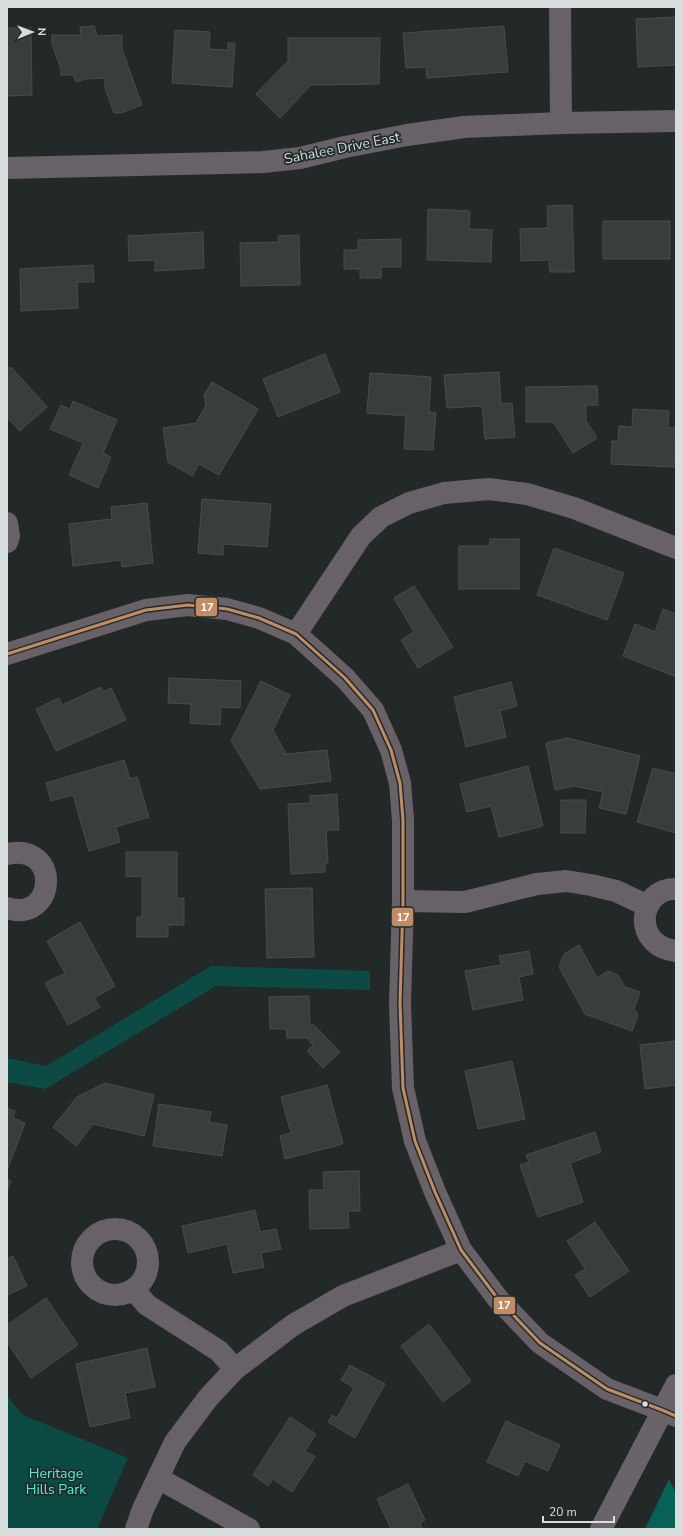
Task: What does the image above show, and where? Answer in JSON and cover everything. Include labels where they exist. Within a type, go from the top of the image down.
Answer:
[{"type":"main road","points":[[601,1529],[669,1413],[676,1386]]},
{"type":"street","points":[[560,7],[561,123]]},
{"type":"street","name":"Sahalee Drive East","points":[[7,168],[263,162],[300,158],[345,147],[407,135],[464,127],[561,123],[676,122]]},
{"type":"street","points":[[296,634],[361,536],[381,517],[410,503],[444,493],[489,489],[527,494],[574,508],[676,548]]},
{"type":"street","points":[[7,523],[9,536],[7,542]]},
{"type":"street","points":[[7,654],[146,610],[188,605],[227,609],[259,618],[296,634],[345,678],[373,710],[390,750],[400,783],[403,820],[403,901],[400,1003],[403,1088],[416,1141],[435,1192],[461,1250],[498,1300],[540,1343],[607,1389],[669,1413]]},
{"type":"street","points":[[7,854],[18,852],[27,854],[36,859],[43,866],[46,876],[46,886],[43,896],[37,904],[28,909],[18,911],[7,908]]},
{"type":"street","points":[[403,901],[465,902],[537,884],[566,881],[616,891],[648,906]]},
{"type":"street","points":[[676,889],[663,891],[654,897],[648,906],[645,917],[645,928],[650,938],[657,945],[667,950],[676,951]]},
{"type":"street","points":[[136,1529],[143,1509],[175,1442],[208,1398],[235,1369],[293,1325],[343,1296],[461,1250]]},
{"type":"street","points":[[134,1290],[147,1305],[219,1351],[235,1369]]},
{"type":"street","points":[[158,1478],[249,1529]]},
{"type":"green space","points":[[211,966],[370,971],[370,990],[216,986],[45,1089],[7,1082],[7,1058],[46,1066]]},
{"type":"green space","name":"Heritage Hills Park","points":[[7,1396],[23,1415],[128,1458],[97,1529],[7,1529]]},
{"type":"green space","points":[[669,1479],[676,1493],[676,1529],[645,1529]]},
{"type":"building","points":[[676,17],[676,65],[638,67],[636,19]]},
{"type":"building","points":[[94,26],[97,36],[122,35],[122,49],[142,105],[121,113],[114,113],[105,88],[105,78],[86,79],[76,82],[73,75],[61,75],[61,69],[52,44],[52,35],[81,35],[80,27]]},
{"type":"building","points":[[504,26],[508,72],[427,78],[426,67],[406,68],[403,33]]},
{"type":"building","points":[[7,28],[31,28],[32,95],[7,96]]},
{"type":"building","points":[[175,30],[210,32],[209,49],[228,50],[228,43],[235,43],[232,87],[172,83]]},
{"type":"building","points":[[288,38],[380,38],[379,84],[311,85],[280,118],[256,94],[288,61]]},
{"type":"building","points":[[572,205],[574,272],[550,272],[549,260],[521,261],[520,229],[548,228],[547,206]]},
{"type":"building","points":[[428,209],[470,211],[469,229],[492,230],[491,262],[427,260]]},
{"type":"building","points":[[603,221],[670,221],[670,259],[603,259]]},
{"type":"building","points":[[203,232],[204,268],[155,271],[155,260],[129,261],[128,236]]},
{"type":"building","points":[[299,235],[300,285],[241,286],[240,243],[279,242],[278,236]]},
{"type":"building","points":[[401,239],[401,267],[381,267],[381,278],[360,278],[360,269],[344,269],[344,250],[358,250],[358,240]]},
{"type":"building","points":[[93,265],[94,282],[77,282],[78,308],[21,311],[20,269]]},
{"type":"building","points":[[325,354],[340,392],[278,417],[263,379]]},
{"type":"building","points":[[7,368],[12,368],[47,407],[20,431],[7,417]]},
{"type":"building","points":[[499,372],[501,404],[512,403],[515,437],[485,439],[482,406],[447,408],[444,375]]},
{"type":"building","points":[[370,373],[431,377],[429,412],[436,413],[433,450],[404,449],[406,416],[367,413]]},
{"type":"building","points":[[212,382],[258,409],[219,475],[199,464],[192,476],[168,462],[163,428],[196,423],[206,405],[204,395]]},
{"type":"building","points":[[597,386],[598,405],[586,405],[586,421],[597,438],[573,453],[553,422],[526,422],[526,387]]},
{"type":"building","points":[[73,401],[117,420],[103,453],[111,457],[98,488],[69,475],[83,443],[50,429],[61,405],[70,409]]},
{"type":"building","points":[[633,409],[669,411],[668,427],[676,428],[674,467],[611,464],[612,441],[618,441],[619,426],[632,427]]},
{"type":"building","points":[[202,499],[271,504],[267,547],[223,544],[223,555],[198,553]]},
{"type":"building","points":[[147,503],[153,563],[122,567],[121,560],[73,566],[69,524],[112,519],[111,507]]},
{"type":"building","points":[[490,539],[519,539],[519,589],[459,589],[459,546],[490,546]]},
{"type":"building","points":[[554,548],[624,573],[607,620],[537,595]]},
{"type":"building","points":[[414,586],[453,647],[418,668],[401,640],[414,632],[394,598]]},
{"type":"building","points":[[663,609],[676,614],[676,671],[674,676],[623,656],[635,624],[655,632]]},
{"type":"building","points":[[169,678],[241,681],[240,708],[221,707],[220,725],[190,723],[191,704],[168,703]]},
{"type":"building","points":[[261,681],[290,695],[273,730],[286,754],[327,750],[331,781],[260,789],[231,741]]},
{"type":"building","points":[[511,682],[517,706],[500,711],[506,737],[466,747],[454,697]]},
{"type":"building","points":[[101,687],[103,692],[111,688],[126,720],[56,751],[36,709],[59,698],[62,705]]},
{"type":"building","points":[[567,738],[640,756],[626,814],[599,808],[603,792],[574,786],[555,790],[546,743]]},
{"type":"building","points":[[124,760],[130,779],[137,777],[149,817],[116,827],[120,842],[89,851],[73,795],[51,801],[46,783]]},
{"type":"building","points":[[528,766],[543,826],[499,837],[491,806],[467,812],[460,784]]},
{"type":"building","points":[[653,768],[676,774],[676,833],[637,822]]},
{"type":"building","points":[[337,794],[339,830],[326,830],[328,863],[325,863],[325,872],[291,874],[288,804],[310,803],[310,796]]},
{"type":"building","points":[[561,800],[586,800],[585,833],[561,833]]},
{"type":"building","points":[[126,852],[177,852],[177,898],[184,898],[184,925],[168,925],[168,937],[137,937],[137,917],[142,917],[142,877],[126,876]]},
{"type":"building","points":[[312,888],[314,957],[267,958],[265,889]]},
{"type":"building","points":[[80,922],[115,986],[94,998],[100,1007],[68,1025],[45,983],[65,973],[47,941]]},
{"type":"building","points":[[579,945],[597,978],[608,971],[618,975],[625,987],[640,992],[634,1009],[638,1015],[632,1031],[585,1014],[559,967],[564,954]]},
{"type":"building","points":[[529,951],[533,974],[519,977],[523,1000],[473,1010],[465,971],[501,965],[499,956]]},
{"type":"building","points":[[309,996],[310,1025],[314,1025],[340,1052],[323,1068],[307,1051],[313,1045],[307,1038],[287,1038],[286,1029],[270,1029],[269,997]]},
{"type":"building","points":[[676,1041],[676,1085],[645,1089],[640,1045]]},
{"type":"building","points":[[512,1061],[525,1119],[478,1129],[465,1071]]},
{"type":"building","points":[[105,1083],[154,1095],[144,1136],[93,1124],[76,1146],[53,1127],[77,1097]]},
{"type":"building","points":[[327,1085],[343,1144],[285,1159],[280,1136],[291,1133],[281,1097]]},
{"type":"building","points":[[159,1104],[211,1112],[209,1122],[227,1125],[222,1156],[153,1146]]},
{"type":"building","points":[[7,1108],[15,1111],[13,1118],[25,1123],[7,1171]]},
{"type":"building","points":[[595,1132],[601,1152],[570,1163],[583,1202],[538,1217],[520,1165],[529,1162],[526,1155]]},
{"type":"building","points":[[359,1171],[360,1211],[348,1211],[349,1228],[310,1229],[309,1190],[324,1190],[323,1172]]},
{"type":"building","points":[[7,1179],[11,1181],[7,1192]]},
{"type":"building","points":[[255,1210],[260,1232],[276,1229],[281,1249],[261,1253],[264,1267],[233,1273],[227,1244],[188,1253],[182,1226]]},
{"type":"building","points":[[595,1222],[629,1271],[590,1297],[575,1275],[585,1269],[567,1241]]},
{"type":"building","points":[[13,1256],[27,1286],[7,1295],[7,1259]]},
{"type":"building","points":[[46,1298],[78,1345],[31,1378],[7,1342],[7,1325]]},
{"type":"building","points":[[429,1324],[471,1381],[443,1402],[401,1346]]},
{"type":"building","points":[[147,1348],[155,1387],[125,1393],[130,1418],[90,1427],[76,1364]]},
{"type":"building","points":[[350,1365],[385,1384],[355,1438],[328,1422],[332,1415],[337,1418],[354,1388],[341,1380]]},
{"type":"building","points":[[290,1417],[316,1434],[305,1451],[315,1457],[292,1492],[273,1479],[268,1486],[253,1475]]},
{"type":"building","points":[[506,1421],[560,1445],[548,1471],[525,1461],[518,1476],[487,1462]]},
{"type":"building","points":[[408,1484],[425,1520],[420,1523],[423,1529],[391,1529],[377,1499]]},
{"type":"transit line","name":"17","points":[[7,654],[146,610],[188,605],[227,609],[259,618],[296,634],[345,678],[373,710],[391,750],[400,783],[403,820],[403,901],[400,1003],[403,1088],[415,1141],[435,1192],[461,1250],[498,1299],[540,1343],[607,1389],[676,1416]]}]
